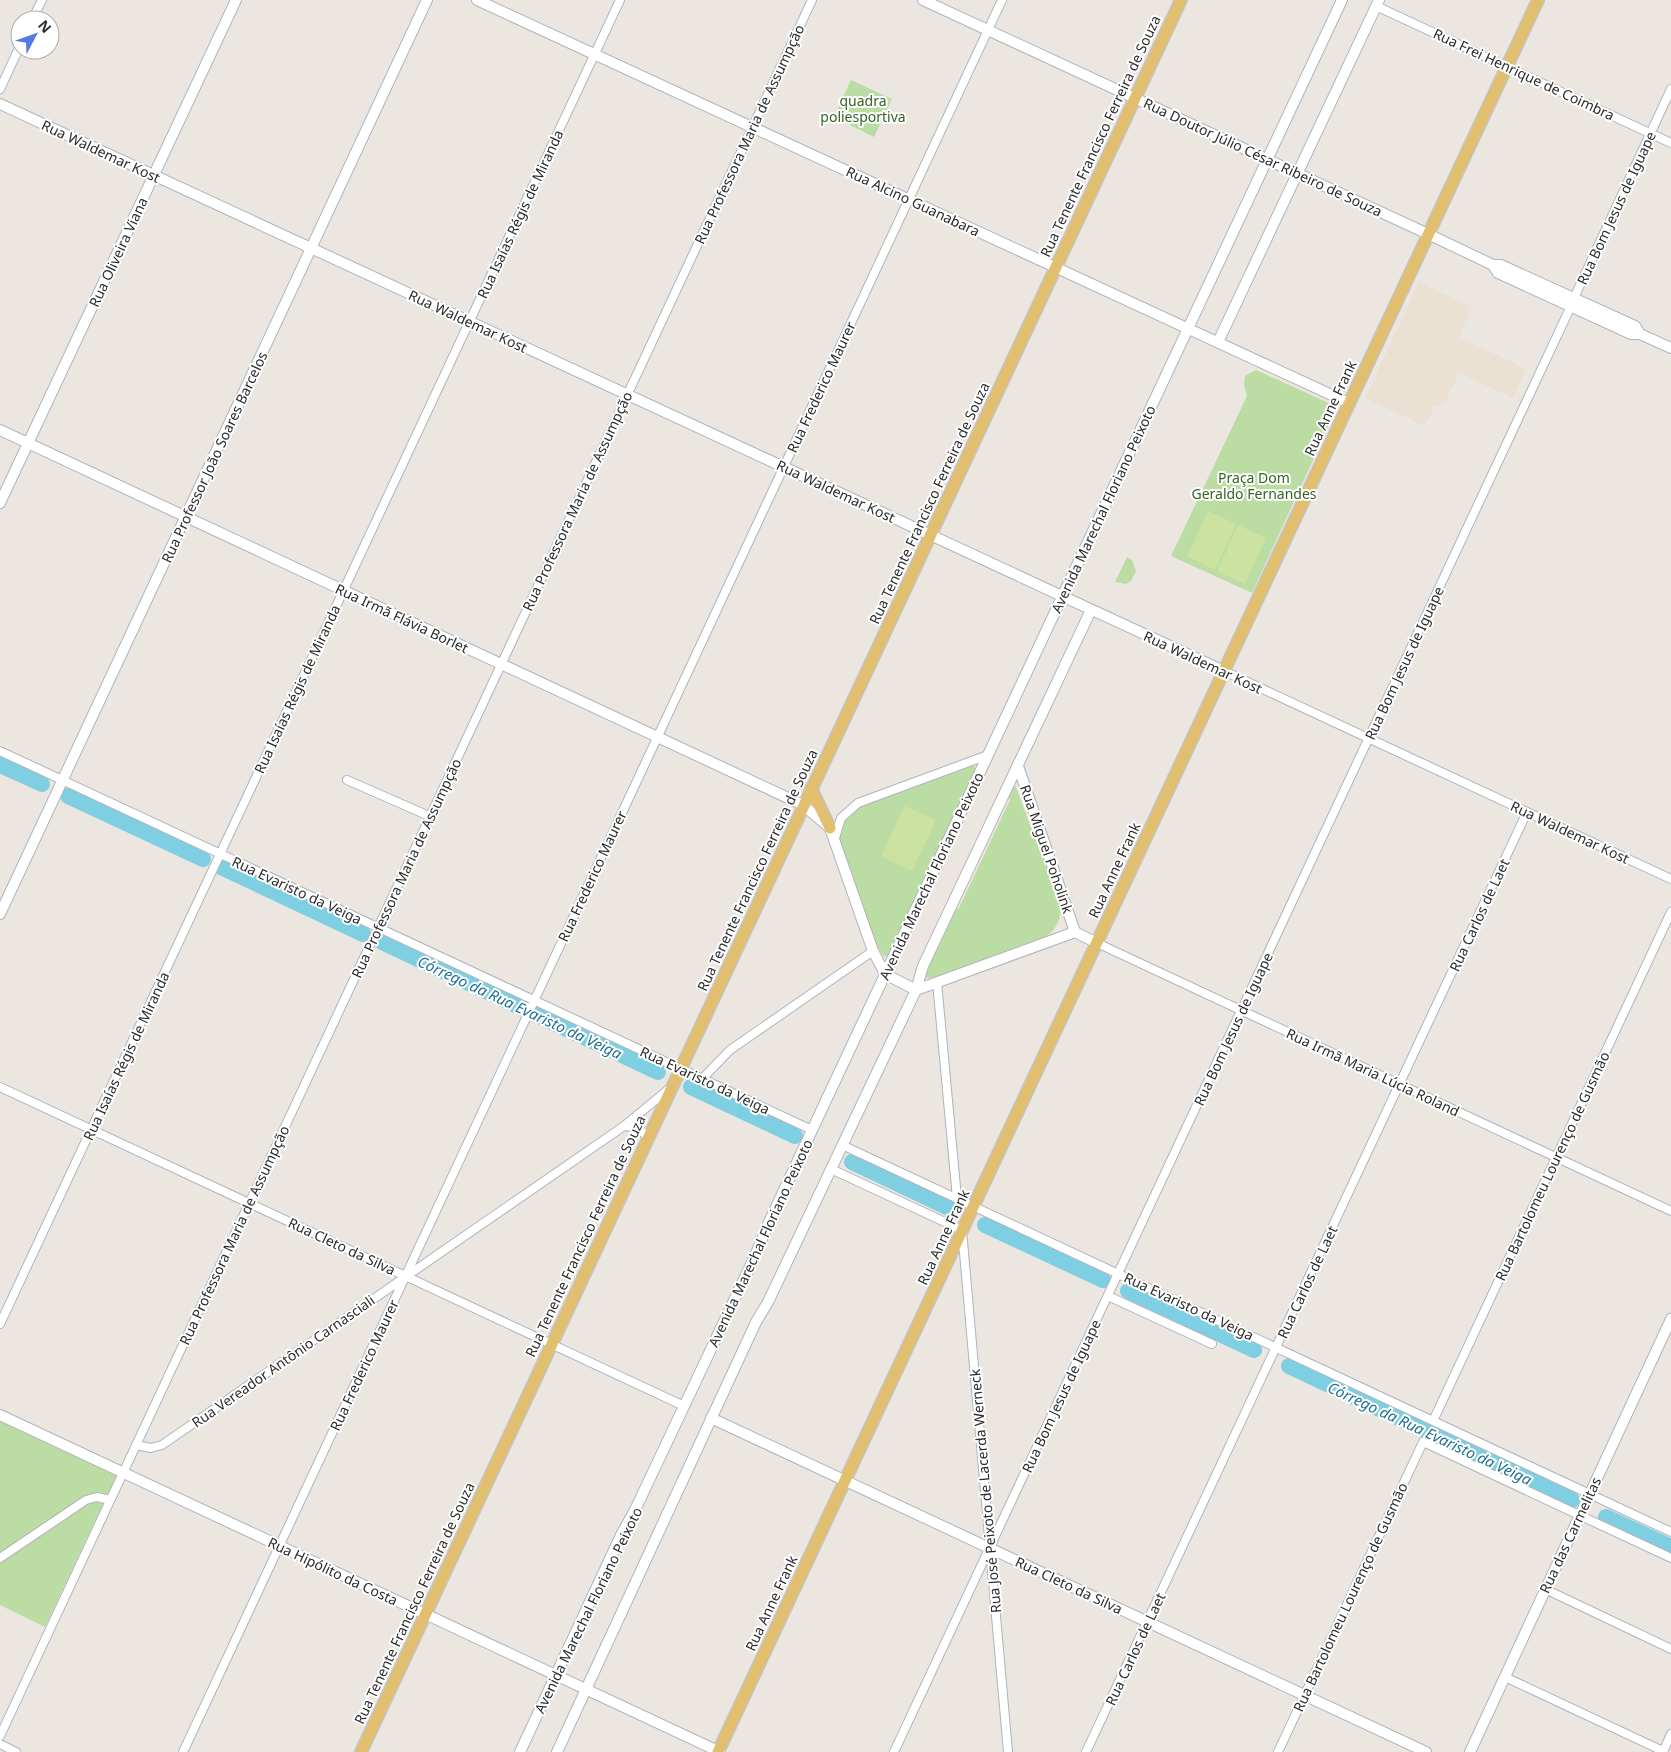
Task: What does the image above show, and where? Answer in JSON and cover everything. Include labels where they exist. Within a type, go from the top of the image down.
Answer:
[{"type":"main road","name":"Rua Tenente Francisco Ferreira de Souza","points":[[361,1752],[1181,0]]},
{"type":"main road","name":"Rua Anne Frank","points":[[719,1752],[1538,0]]},
{"type":"main road","points":[[811,788],[830,828]]},
{"type":"street","name":"Rua Oliveira Viana","points":[[0,503],[236,0]]},
{"type":"street","name":"Rua Professor João Soares Barcelos","points":[[0,914],[427,0]]},
{"type":"street","name":"Rua Alcino Guanabara","points":[[478,0],[1349,403]]},
{"type":"street","name":"Rua Isaías Régis de Miranda","points":[[0,1324],[620,0]]},
{"type":"street","name":"Rua Professora Maria de Assumpção","points":[[0,1736],[812,0]]},
{"type":"street","name":"Rua Doutor Júlio César Ribeiro de Souza","points":[[923,0],[1428,234],[1493,265],[1498,273],[1572,302],[1632,334],[1640,334],[1671,348]]},
{"type":"street","name":"Rua Frederico Maurer","points":[[182,1752],[1002,0]]},
{"type":"street","name":"Avenida Marechal Floriano Peixoto","points":[[520,1752],[684,1406],[1342,0]]},
{"type":"street","name":"Rua Frei Henrique de Coimbra","points":[[1377,3],[1671,143]]},
{"type":"street","points":[[1218,342],[1377,3]]},
{"type":"street","points":[[0,89],[13,60]]},
{"type":"street","name":"Rua Bom Jesus de Iguape","points":[[894,1752],[1671,90]]},
{"type":"street","name":"Rua Waldemar Kost","points":[[0,104],[1671,879]]},
{"type":"street","name":"Rua Irmã Flávia Borlet","points":[[0,430],[803,805],[830,828]]},
{"type":"street","name":"Avenida Marechal Floriano Peixoto","points":[[557,1752],[711,1418],[916,990],[923,966],[1091,610]]},
{"type":"street","name":"Rua Evaristo da Veiga","points":[[0,751],[378,928],[533,1003],[812,1130]]},
{"type":"street","points":[[834,841],[841,818],[858,803],[988,755]]},
{"type":"street","name":"Rua Miguel Poholink","points":[[1018,766],[1075,932]]},
{"type":"street","points":[[347,780],[430,816]]},
{"type":"street","name":"Rua Carlos de Laet","points":[[1086,1752],[1527,812]]},
{"type":"street","points":[[830,828],[873,951],[885,974],[916,990],[1075,932]]},
{"type":"street","name":"Rua Bartolomeu Lourenço de Gusmão","points":[[1433,1421],[1671,912]]},
{"type":"street","name":"Rua Irmã Maria Lúcia Roland","points":[[1075,932],[1671,1211]]},
{"type":"street","points":[[702,1079],[730,1050],[873,951]]},
{"type":"street","points":[[937,982],[957,1198]]},
{"type":"street","name":"Rua Cleto da Silva","points":[[0,1087],[684,1406]]},
{"type":"street","name":"Rua Vereador Antônio Carnasciali","points":[[136,1445],[151,1448],[162,1445],[624,1126],[672,1087]]},
{"type":"street","points":[[624,1126],[638,1127],[648,1137]]},
{"type":"street","name":"Rua Evaristo da Veiga","points":[[842,1145],[1671,1532]]},
{"type":"street","points":[[831,1169],[962,1230]]},
{"type":"street","name":"Rua José Peixoto de Lacerda Werneck","points":[[962,1230],[1008,1752]]},
{"type":"street","name":"Rua Evaristo da Veiga","points":[[1108,1296],[1212,1344]]},
{"type":"street","name":"Rua das Carmelitas","points":[[1470,1752],[1671,1318]]},
{"type":"street","name":"Rua Hipólito da Costa","points":[[0,1416],[719,1752]]},
{"type":"street","name":"Rua Cleto da Silva","points":[[711,1418],[1426,1752]]},
{"type":"street","name":"Rua Bartolomeu Lourenço de Gusmão","points":[[1278,1752],[1423,1442],[1580,1516]]},
{"type":"street","points":[[0,1558],[86,1500],[97,1497],[110,1500]]},
{"type":"street","points":[[1580,1516],[1671,1558]]},
{"type":"street","points":[[1545,1589],[1671,1649]]},
{"type":"street","points":[[1505,1677],[1663,1751],[1671,1734]]},
{"type":"street","points":[[0,1744],[16,1752]]},
{"type":"shaded area","points":[[1419,282],[1472,307],[1459,337],[1526,369],[1513,398],[1459,373],[1443,407],[1435,405],[1425,426],[1365,398]]},
{"type":"green space","name":"quadra poliesportiva","points":[[851,80],[892,99],[874,137],[834,117]]},
{"type":"green space","name":"Praça Dom Geraldo Fernandes","points":[[1256,370],[1333,405],[1336,410],[1252,593],[1171,556],[1247,396],[1244,385],[1245,376]]},
{"type":"green space","points":[[1208,511],[1236,524],[1215,570],[1187,557]]},
{"type":"green space","points":[[1238,525],[1266,538],[1245,584],[1217,571]]},
{"type":"green space","points":[[1127,557],[1132,560],[1136,571],[1131,581],[1126,584],[1115,582]]},
{"type":"green space","points":[[969,766],[974,766],[976,769],[889,955],[884,957],[875,942],[838,837],[842,821],[856,808]]},
{"type":"green space","points":[[1014,785],[1060,905],[1059,921],[1051,933],[1042,940],[937,977],[926,978],[926,971],[954,911],[959,908],[1010,800],[1008,794]]},
{"type":"green space","points":[[905,806],[936,820],[912,871],[881,856]]},
{"type":"green space","points":[[0,1419],[117,1474],[45,1627],[0,1605]]},
{"type":"waterway","name":"Córrego da Rua Evaristo da Veiga","points":[[0,765],[42,784]]},
{"type":"waterway","name":"Córrego da Rua Evaristo da Veiga","points":[[68,796],[203,859]]},
{"type":"waterway","name":"Córrego da Rua Evaristo da Veiga","points":[[221,867],[363,934]]},
{"type":"waterway","name":"Córrego da Rua Evaristo da Veiga","points":[[382,942],[658,1072]]},
{"type":"waterway","name":"Córrego da Rua Evaristo da Veiga","points":[[691,1087],[795,1136]]},
{"type":"waterway","name":"Córrego da Rua Evaristo da Veiga","points":[[852,1162],[951,1209]]},
{"type":"waterway","name":"Córrego da Rua Evaristo da Veiga","points":[[985,1225],[1103,1280]]},
{"type":"waterway","name":"Córrego da Rua Evaristo da Veiga","points":[[1128,1291],[1254,1350]]},
{"type":"waterway","name":"Córrego da Rua Evaristo da Veiga","points":[[1289,1366],[1572,1500]]},
{"type":"waterway","name":"Córrego da Rua Evaristo da Veiga","points":[[1606,1517],[1671,1547]]}]
